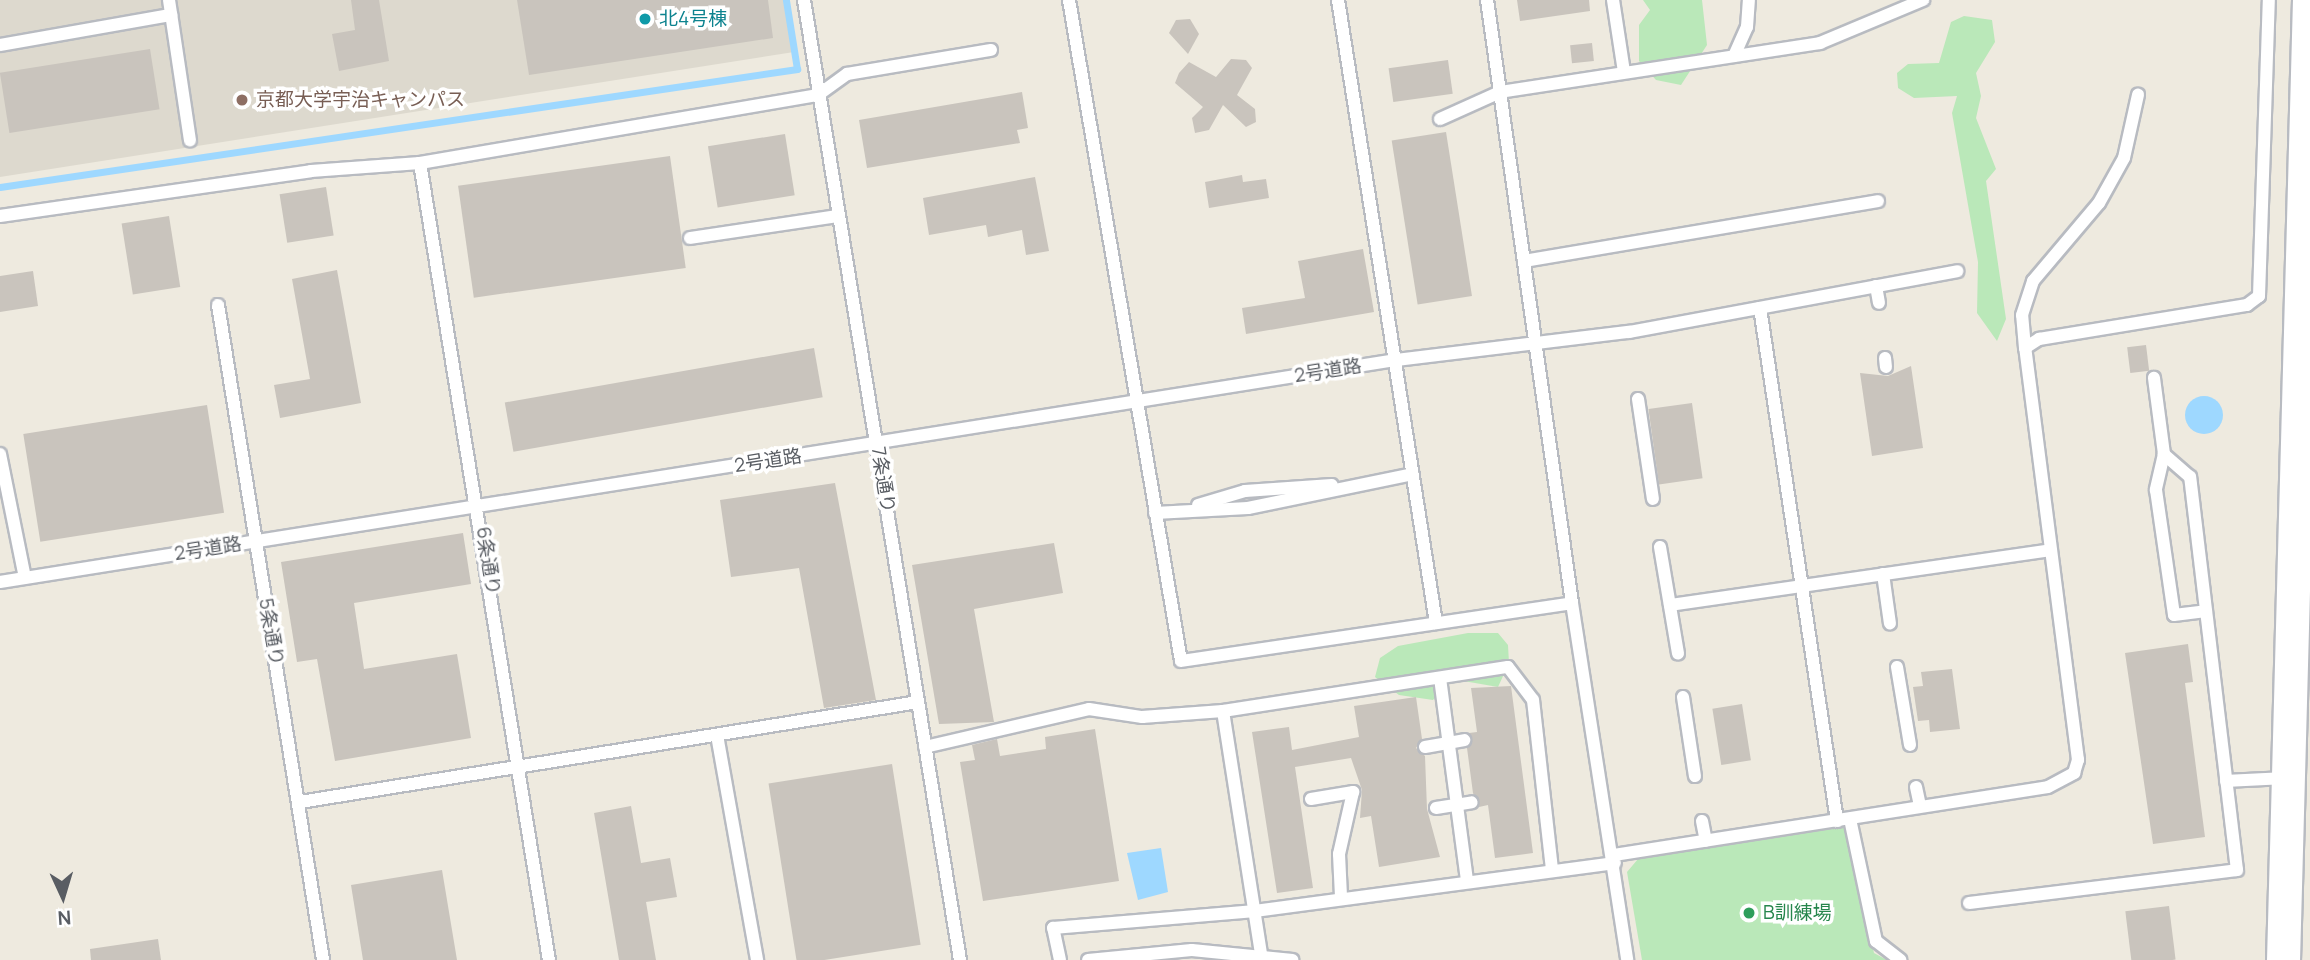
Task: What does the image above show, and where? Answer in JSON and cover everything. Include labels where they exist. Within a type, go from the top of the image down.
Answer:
[{"type":"street","points":[[2283,960],[2273,778],[2309,0]]},
{"type":"lane","points":[[169,0],[190,140]]},
{"type":"lane","name":"7条通り","points":[[804,0],[960,960]]},
{"type":"lane","points":[[1069,0],[1181,661],[1572,603]]},
{"type":"lane","points":[[1338,0],[1436,623]]},
{"type":"lane","points":[[1487,0],[1572,603],[1628,960]]},
{"type":"lane","points":[[1613,0],[1624,72]]},
{"type":"lane","points":[[1734,56],[1747,27],[1749,0]]},
{"type":"lane","points":[[1440,118],[1500,92],[1820,43],[1923,0]]},
{"type":"lane","points":[[2025,348],[2039,339],[2247,305],[2259,296],[2269,0]]},
{"type":"lane","points":[[0,45],[171,15]]},
{"type":"lane","points":[[0,216],[311,171],[420,163],[818,95],[848,74],[991,50]]},
{"type":"lane","points":[[1060,960],[1053,928],[1255,911],[1341,897],[1552,870],[1706,841],[2048,788],[2074,773],[2078,760],[2021,315],[2033,281],[2099,203],[2118,169],[2138,96]]},
{"type":"lane","name":"6条通り","points":[[420,163],[480,507],[549,960]]},
{"type":"lane","points":[[1524,261],[1878,201]]},
{"type":"lane","points":[[690,238],[838,216]]},
{"type":"lane","name":"2号道路","points":[[0,582],[1395,360],[1535,340],[1629,332],[1957,271]]},
{"type":"lane","points":[[1876,286],[1879,303]]},
{"type":"lane","name":"5条通り","points":[[218,305],[300,802],[323,960]]},
{"type":"lane","points":[[1760,308],[1803,585],[1844,820],[1877,941],[1900,960]]},
{"type":"lane","points":[[2154,378],[2164,454],[2156,490],[2174,615],[2206,611]]},
{"type":"lane","points":[[1638,400],[1653,499]]},
{"type":"lane","points":[[0,454],[25,578]]},
{"type":"lane","points":[[1969,903],[2237,870],[2190,478],[2164,454]]},
{"type":"lane","points":[[1155,513],[1184,509],[1248,508],[1413,474]]},
{"type":"lane","points":[[1660,547],[1678,653]]},
{"type":"lane","points":[[1670,605],[2050,550]]},
{"type":"lane","points":[[1883,574],[1890,624]]},
{"type":"lane","points":[[925,747],[1089,709],[1142,717],[1223,711],[1508,667],[1524,681],[1533,700],[1552,870]]},
{"type":"lane","points":[[1897,667],[1910,744]]},
{"type":"lane","points":[[1440,678],[1466,881]]},
{"type":"lane","points":[[1684,697],[1695,776]]},
{"type":"lane","points":[[300,802],[918,702]]},
{"type":"lane","points":[[1223,711],[1261,955]]},
{"type":"lane","points":[[717,735],[757,960]]},
{"type":"lane","points":[[1425,747],[1464,740]]},
{"type":"lane","points":[[2226,781],[2273,778]]},
{"type":"lane","points":[[1916,787],[1920,806]]},
{"type":"lane","points":[[1311,799],[1353,792],[1340,845],[1341,897]]},
{"type":"lane","points":[[1436,808],[1472,802]]},
{"type":"lane","points":[[1702,821],[1706,841]]},
{"type":"lane","points":[[1088,960],[1192,950],[1293,960]]},
{"type":"shaded area","name":"京都大学宇治キャンパス","points":[[0,0],[787,0],[794,52],[0,177]]},
{"type":"green space","points":[[1643,0],[1702,0],[1707,45],[1681,85],[1656,80],[1639,61],[1639,25],[1650,10]]},
{"type":"green space","points":[[1964,16],[1992,20],[1995,42],[1976,73],[1981,96],[1976,118],[1996,169],[1986,181],[2006,319],[1997,341],[1977,313],[1978,262],[1952,113],[1957,96],[1914,98],[1898,88],[1897,73],[1908,64],[1939,63],[1951,22]]},
{"type":"green space","points":[[1468,633],[1498,633],[1508,645],[1509,663],[1498,687],[1452,679],[1433,700],[1399,695],[1375,677],[1380,658],[1398,646]]},
{"type":"green space","name":"B訓練場","points":[[1845,827],[1874,953],[1887,960],[1642,960],[1627,872],[1638,859]]},
{"type":"water","points":[[2204,396],[2218,401],[2223,415],[2218,429],[2204,434],[2190,429],[2185,415],[2190,401]]},
{"type":"water","points":[[1161,848],[1168,892],[1138,900],[1127,853]]},
{"type":"building","points":[[351,0],[379,0],[389,61],[339,71],[332,34],[355,30]]},
{"type":"building","name":"北4号棟","points":[[517,0],[768,0],[773,38],[529,75]]},
{"type":"building","points":[[1517,0],[1589,0],[1590,11],[1520,21]]},
{"type":"building","points":[[1190,19],[1199,34],[1188,54],[1169,33],[1176,20]]},
{"type":"building","points":[[1592,43],[1594,61],[1572,63],[1570,45]]},
{"type":"building","points":[[150,49],[160,109],[9,133],[0,73]]},
{"type":"building","points":[[1231,59],[1246,60],[1252,68],[1237,95],[1255,109],[1256,122],[1246,127],[1223,105],[1209,130],[1195,133],[1192,118],[1203,107],[1175,83],[1179,73],[1189,62],[1216,77]]},
{"type":"building","points":[[1448,60],[1453,94],[1393,102],[1389,68]]},
{"type":"building","points":[[1022,92],[1028,128],[1017,130],[1020,143],[867,168],[859,120]]},
{"type":"building","points":[[1446,132],[1472,296],[1418,305],[1392,141]]},
{"type":"building","points":[[785,134],[795,195],[718,207],[708,146]]},
{"type":"building","points":[[670,156],[686,268],[474,298],[458,186]]},
{"type":"building","points":[[1242,175],[1243,182],[1266,179],[1269,198],[1209,208],[1205,182]]},
{"type":"building","points":[[1035,177],[1049,251],[1026,255],[1022,230],[988,237],[986,225],[929,235],[923,198]]},
{"type":"building","points":[[326,187],[334,235],[287,243],[280,194]]},
{"type":"building","points":[[169,216],[180,287],[133,295],[122,224]]},
{"type":"building","points":[[1363,249],[1374,312],[1246,334],[1242,308],[1305,298],[1298,261]]},
{"type":"building","points":[[337,270],[361,403],[280,418],[274,385],[310,379],[292,279]]},
{"type":"building","points":[[33,271],[38,306],[0,312],[0,276]]},
{"type":"building","points":[[2146,345],[2149,371],[2130,373],[2127,347]]},
{"type":"building","points":[[814,348],[823,397],[513,452],[505,403]]},
{"type":"building","points":[[1911,366],[1923,448],[1872,456],[1860,373],[1888,376]]},
{"type":"building","points":[[1692,403],[1703,478],[1659,484],[1648,409]]},
{"type":"building","points":[[207,405],[224,513],[40,542],[23,434]]},
{"type":"building","points":[[835,483],[876,700],[824,708],[799,568],[731,577],[720,500]]},
{"type":"building","points":[[463,533],[471,584],[354,603],[364,669],[457,654],[471,738],[335,761],[317,659],[297,662],[281,562]]},
{"type":"building","points":[[1054,543],[1063,593],[974,609],[994,722],[939,724],[912,565]]},
{"type":"building","points":[[2188,644],[2193,682],[2185,683],[2205,837],[2153,844],[2125,653]]},
{"type":"building","points":[[1952,669],[1960,729],[1930,732],[1929,720],[1918,721],[1913,687],[1923,686],[1921,672]]},
{"type":"building","points":[[1511,686],[1533,853],[1495,858],[1488,805],[1479,807],[1473,793],[1467,748],[1469,733],[1477,732],[1471,688]]},
{"type":"building","points":[[1416,697],[1422,739],[1416,748],[1425,756],[1427,809],[1440,857],[1379,867],[1371,816],[1360,818],[1362,790],[1351,758],[1295,767],[1313,888],[1277,893],[1252,732],[1289,727],[1292,750],[1359,737],[1354,706]]},
{"type":"building","points":[[1742,704],[1751,760],[1721,765],[1712,709]]},
{"type":"building","points":[[1095,729],[1119,881],[983,901],[960,762],[975,760],[972,745],[997,739],[1000,756],[1046,749],[1045,737]]},
{"type":"building","points":[[892,764],[921,945],[824,960],[796,960],[769,784]]},
{"type":"building","points":[[631,806],[641,863],[670,858],[677,897],[646,902],[656,960],[619,960],[594,813]]},
{"type":"building","points":[[442,870],[457,960],[363,960],[351,885]]},
{"type":"building","points":[[2169,906],[2176,960],[2131,960],[2125,911]]},
{"type":"building","points":[[158,939],[161,960],[91,960],[90,949]]},
{"type":"waterway","points":[[0,187],[797,69],[786,0]]},
{"type":"place","name":"北4号棟","points":[[645,19]]},
{"type":"place","name":"京都大学宇治キャンパス","points":[[242,100]]},
{"type":"place","name":"B訓練場","points":[[1749,913]]}]
